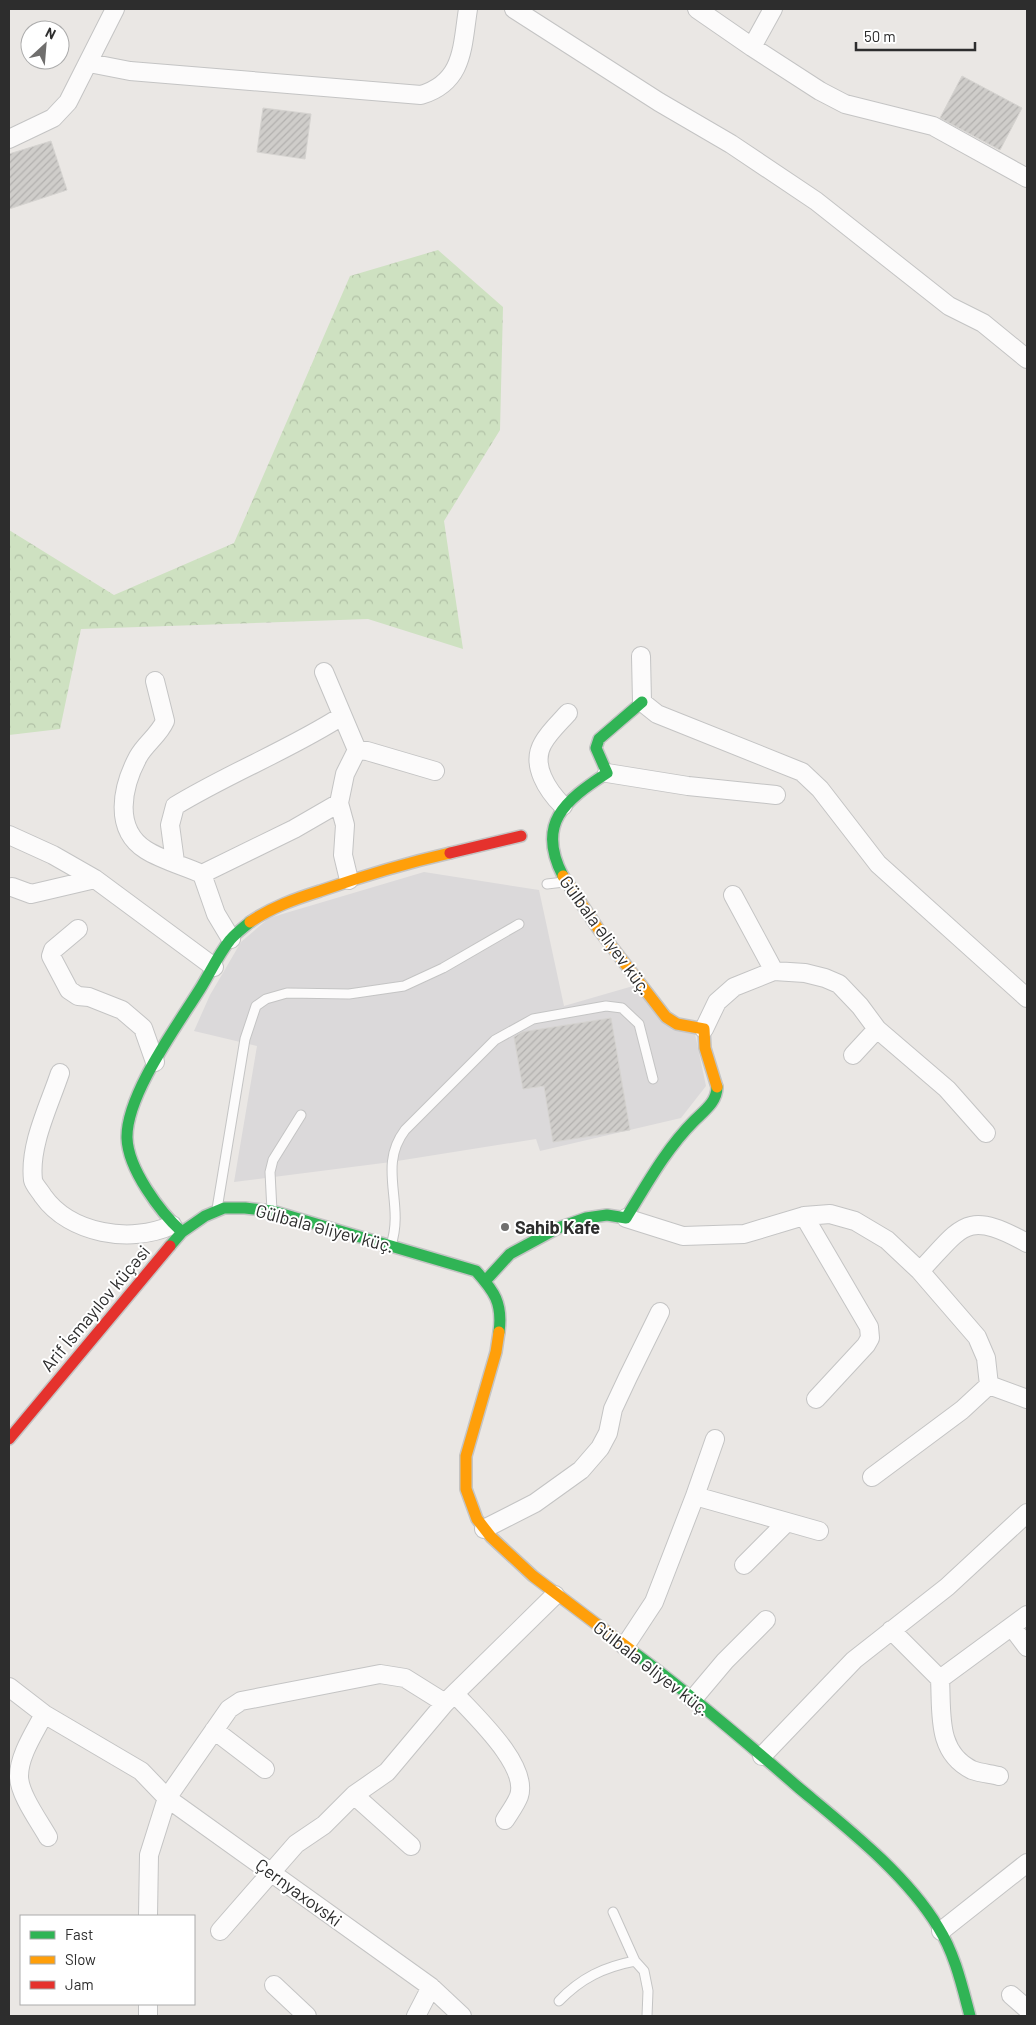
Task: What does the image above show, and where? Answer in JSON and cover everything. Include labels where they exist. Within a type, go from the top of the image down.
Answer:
[{"type":"street","points":[[9,139],[53,118],[68,102],[90,63],[115,9]]},
{"type":"street","points":[[90,63],[130,71],[422,95],[437,90],[448,82],[455,71],[468,9]]},
{"type":"street","points":[[514,9],[659,102],[731,144],[816,201],[949,306],[983,324],[1027,359]]},
{"type":"street","points":[[697,9],[820,91],[845,104],[934,126],[1027,178]]},
{"type":"street","points":[[752,47],[773,9]]},
{"type":"street","points":[[641,656],[642,702]]},
{"type":"street","points":[[324,672],[357,750]]},
{"type":"street","points":[[156,681],[166,721],[138,757],[122,805],[126,827],[131,838],[146,850],[202,874],[216,914],[231,939]]},
{"type":"street","points":[[607,773],[596,748],[599,739],[642,702]]},
{"type":"street","points":[[642,702],[657,714],[802,772],[820,789],[878,864],[1027,998]]},
{"type":"street","points":[[568,713],[542,744],[539,764],[547,790],[563,806],[579,791],[607,773],[688,786],[776,795]]},
{"type":"street","points":[[175,862],[170,825],[175,806],[206,787],[312,735],[342,716]]},
{"type":"street","points":[[357,750],[367,751],[435,771]]},
{"type":"street","points":[[349,880],[343,855],[345,824],[339,803],[345,774],[357,750]]},
{"type":"street","points":[[202,874],[294,829],[339,803]]},
{"type":"street","name":"Gülbala Əliyev küç.","points":[[563,806],[551,845],[552,855],[565,881],[666,1017],[677,1024],[704,1029]]},
{"type":"street","points":[[9,835],[53,855],[95,879],[214,967]]},
{"type":"street","points":[[60,1073],[33,1154],[33,1182],[48,1203],[68,1219],[96,1230],[124,1234],[177,1228],[142,1180],[133,1160],[126,1138],[130,1116],[155,1062],[231,939],[252,922],[274,908],[349,880],[401,864],[521,836]]},
{"type":"street","points":[[12,887],[31,894],[95,879]]},
{"type":"street","points":[[733,895],[774,971]]},
{"type":"street","points":[[78,928],[53,950],[51,956],[69,990],[78,996],[89,997],[122,1010],[143,1028],[155,1062]]},
{"type":"street","points":[[626,1218],[667,1152],[714,1101],[717,1090],[715,1076],[705,1048],[704,1029],[717,1002],[734,987],[774,971],[805,973],[839,984],[860,1006],[877,1029],[947,1089],[986,1133]]},
{"type":"street","points":[[853,1055],[877,1029]]},
{"type":"street","name":"Gülbala Əliyev küç.","points":[[217,1209],[238,1206],[272,1211],[464,1266],[488,1279],[496,1291],[501,1306],[501,1330],[498,1347],[469,1438],[464,1463],[468,1496],[475,1517],[484,1529],[529,1574],[693,1699],[870,1849],[905,1886],[941,1931],[954,1961],[970,2016]]},
{"type":"street","name":"Arif İsmayılov küçəsi","points":[[9,1440],[177,1228],[217,1209]]},
{"type":"street","points":[[488,1279],[510,1254],[558,1228],[586,1218],[607,1215],[626,1218],[683,1236],[744,1234],[804,1216],[830,1214],[855,1221],[886,1240],[920,1271],[977,1337],[986,1358],[989,1385]]},
{"type":"street","points":[[804,1216],[869,1327],[866,1345],[816,1399]]},
{"type":"street","points":[[920,1271],[958,1231],[970,1224],[982,1224],[1027,1242]]},
{"type":"street","points":[[484,1529],[535,1503],[581,1470],[600,1448],[608,1433],[613,1409],[660,1312]]},
{"type":"street","points":[[989,1385],[1027,1399]]},
{"type":"street","points":[[872,1477],[962,1410],[989,1385]]},
{"type":"street","points":[[625,1646],[654,1602],[716,1438]]},
{"type":"street","points":[[695,1496],[819,1531]]},
{"type":"street","points":[[762,1756],[854,1660],[947,1587],[1027,1513]]},
{"type":"street","points":[[744,1565],[787,1522]]},
{"type":"street","points":[[220,1930],[296,1844],[324,1825],[354,1795],[386,1772],[450,1699],[555,1595]]},
{"type":"street","points":[[940,1679],[1027,1615]]},
{"type":"street","points":[[693,1699],[726,1661],[766,1620]]},
{"type":"street","points":[[1012,1626],[1027,1647]]},
{"type":"street","points":[[891,1630],[940,1679],[942,1734],[949,1751],[972,1770],[999,1776]]},
{"type":"street","points":[[148,1915],[149,1855],[167,1798],[229,1709],[241,1701],[380,1674],[405,1678],[450,1699],[504,1750],[517,1772],[520,1795],[505,1820]]},
{"type":"street","name":"Çernyaxovski","points":[[9,1687],[44,1714],[141,1771],[167,1798],[431,1986],[462,2016]]},
{"type":"street","points":[[44,1714],[23,1758],[19,1777],[26,1798],[48,1837]]},
{"type":"street","points":[[214,1730],[265,1769]]},
{"type":"street","points":[[354,1795],[411,1846]]},
{"type":"street","points":[[941,1931],[1027,1863]]},
{"type":"street","points":[[274,1985],[308,2016]]},
{"type":"street","points":[[416,2016],[431,1986]]},
{"type":"street","points":[[1012,1995],[1027,2009]]},
{"type":"lane","points":[[547,884],[565,881]]},
{"type":"lane","points":[[217,1209],[245,1038],[256,1006],[266,999],[287,993],[349,994],[404,986],[443,968],[519,924]]},
{"type":"lane","points":[[391,1245],[396,1219],[390,1162],[396,1142],[495,1040],[533,1019],[606,1006],[622,1008],[639,1024],[652,1079]]},
{"type":"lane","points":[[272,1211],[270,1172],[273,1160],[301,1116]]},
{"type":"lane","points":[[613,1912],[635,1961],[644,1971],[648,1991],[647,2016]]},
{"type":"lane","points":[[559,2001],[574,1984],[589,1976],[619,1964],[635,1961]]},
{"type":"shaded area","points":[[424,872],[539,890],[564,1006],[640,984],[695,1034],[706,1086],[681,1118],[540,1151],[536,1139],[391,1162],[234,1182],[257,1046],[194,1031],[210,995],[241,942],[269,918]]},
{"type":"green space","points":[[438,250],[503,307],[500,430],[444,521],[463,649],[368,619],[81,629],[60,729],[9,735],[9,530],[114,595],[234,543],[350,276]]},
{"type":"building","points":[[962,76],[1022,108],[1000,150],[940,118]]},
{"type":"building","points":[[263,108],[311,114],[305,159],[257,152]]},
{"type":"building","points":[[51,141],[67,190],[9,209],[9,154]]},
{"type":"building","points":[[611,1018],[630,1130],[553,1142],[544,1086],[523,1089],[514,1037],[522,1032]]},
{"type":"traffic: fast","points":[[563,876],[555,858],[552,842],[554,828],[559,816],[567,804],[578,794],[607,773],[596,748],[599,739],[642,702]]},
{"type":"traffic: fast","points":[[182,1232],[155,1202],[139,1176],[129,1150],[127,1138],[129,1121],[135,1102],[154,1061],[230,940],[250,922]]},
{"type":"traffic: fast","points":[[487,1279],[510,1254],[558,1228],[586,1218],[607,1215],[626,1218],[666,1155],[712,1102],[717,1087]]},
{"type":"traffic: fast","points":[[170,1246],[182,1232],[205,1216],[224,1208],[272,1211],[476,1271],[496,1298],[500,1313],[499,1332]]},
{"type":"traffic: fast","points":[[632,1651],[738,1735],[893,1870],[925,1907],[944,1937],[957,1970],[970,2016]]},
{"type":"traffic: slow","points":[[250,922],[275,908],[302,897],[385,870],[450,853]]},
{"type":"traffic: slow","points":[[563,876],[599,930],[666,1017],[677,1024],[704,1029],[705,1048],[717,1087]]},
{"type":"traffic: slow","points":[[499,1332],[496,1352],[466,1456],[466,1489],[477,1519],[491,1537],[533,1576],[632,1651]]},
{"type":"traffic: jam","points":[[450,853],[521,836]]},
{"type":"traffic: jam","points":[[9,1439],[170,1246]]},
{"type":"place","name":"Sahib Kafe","points":[[505,1227]]}]
